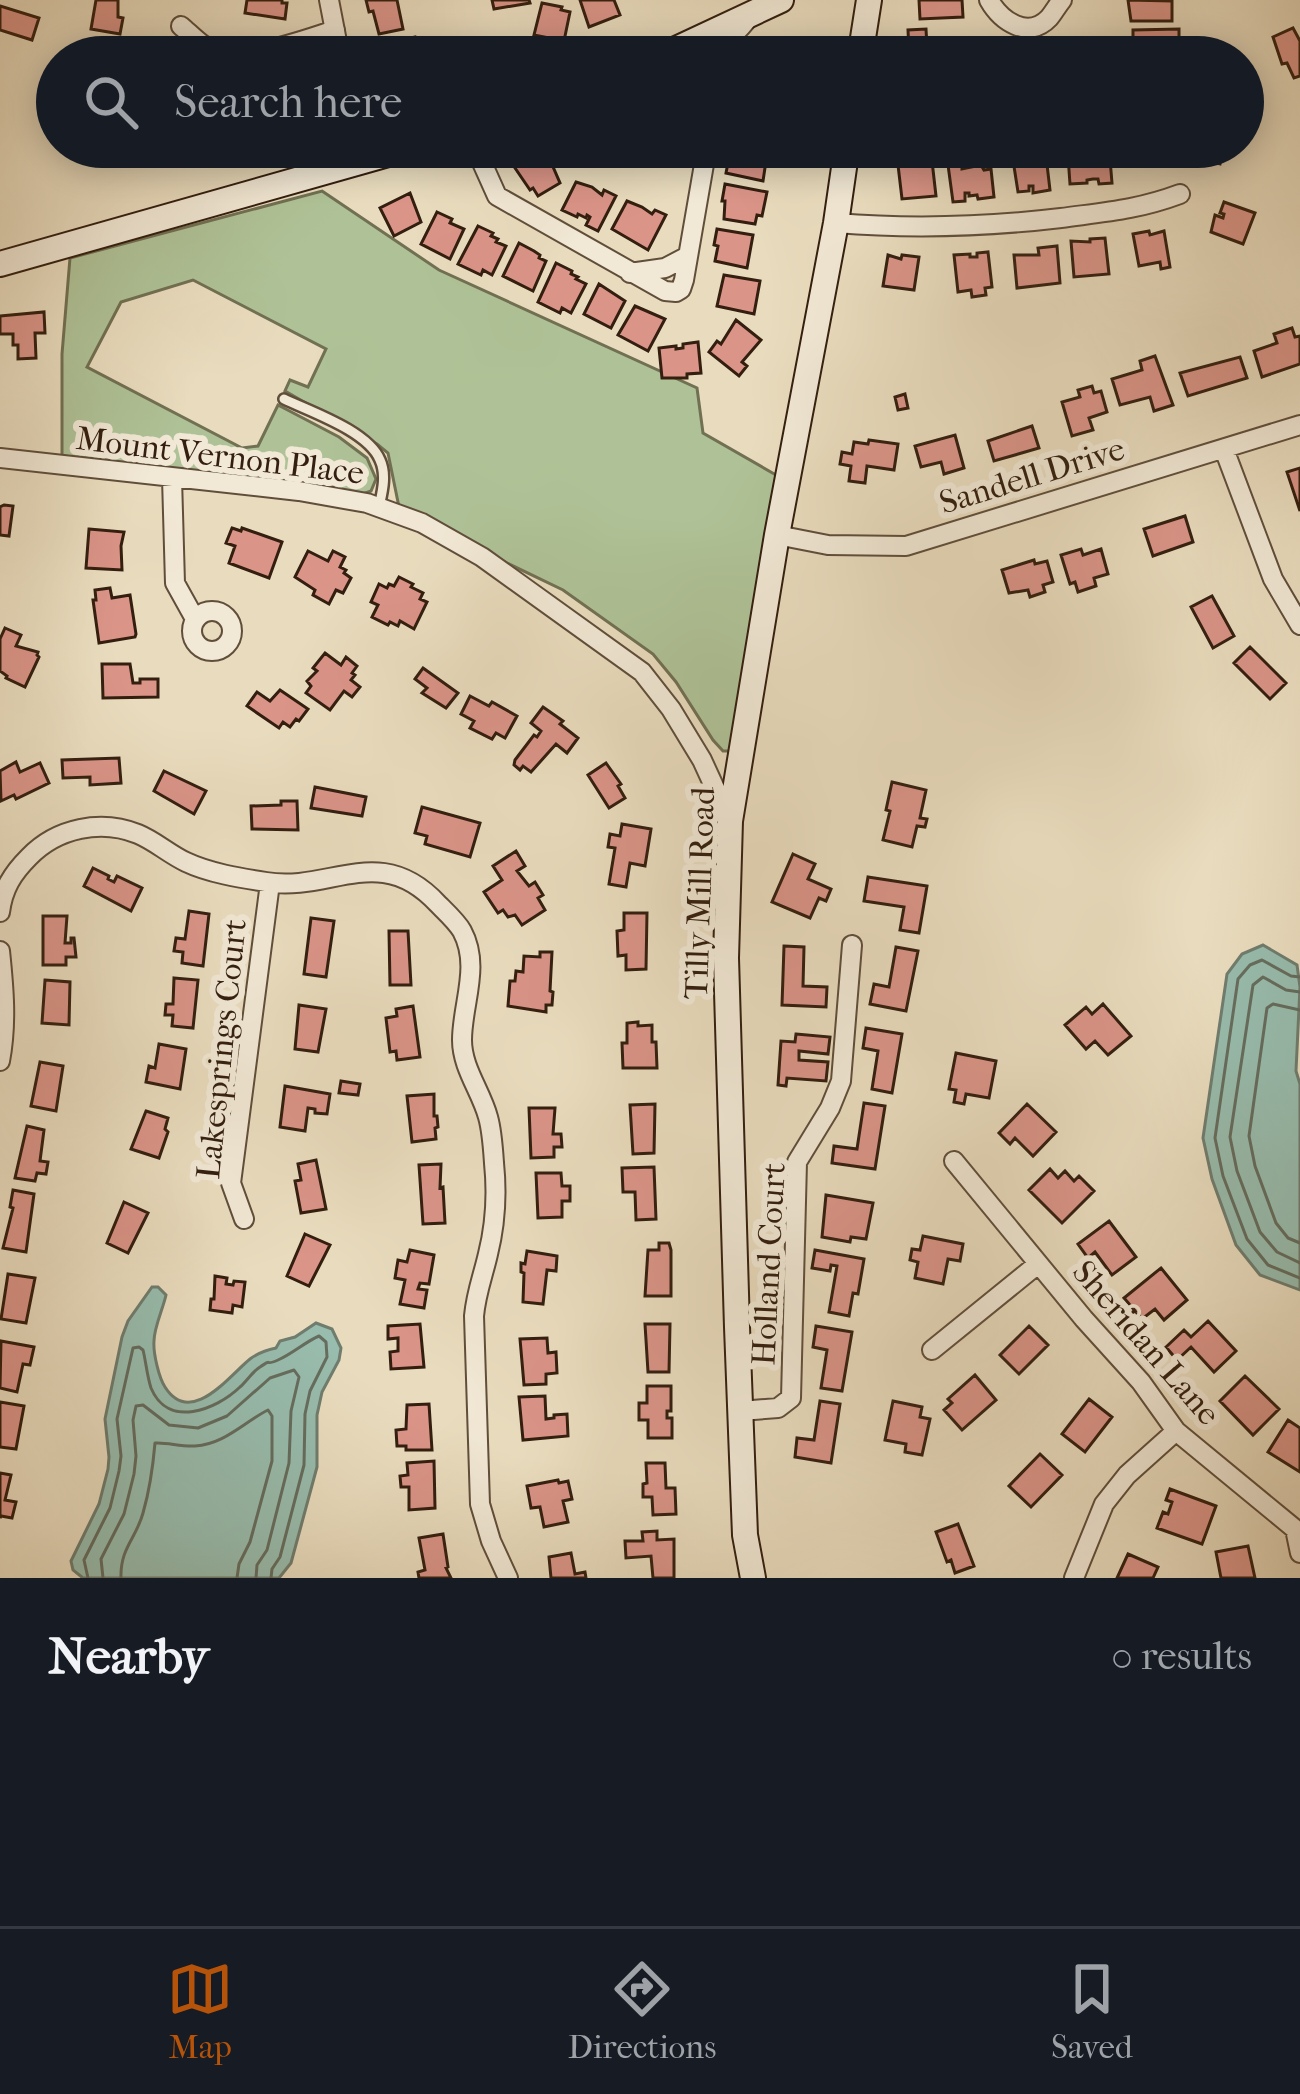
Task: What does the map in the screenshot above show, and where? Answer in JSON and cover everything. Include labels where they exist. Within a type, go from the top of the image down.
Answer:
[{"type":"street","points":[[329,0],[336,36]]},
{"type":"street","points":[[707,36],[781,0]]},
{"type":"street","points":[[863,36],[868,0]]},
{"type":"street","points":[[989,0],[998,16],[1015,26],[1034,27],[1049,19],[1062,0]]},
{"type":"street","points":[[735,36],[748,18]]},
{"type":"street","points":[[181,26],[193,36]]},
{"type":"street","points":[[316,36],[335,30]]},
{"type":"street","points":[[335,30],[338,36]]},
{"type":"street","points":[[0,264],[319,168]]},
{"type":"street","points":[[484,168],[497,196],[635,276],[686,257],[702,168]]},
{"type":"street","name":"Tilly Mill Road","points":[[752,1578],[745,1535],[726,958],[730,821],[844,168]]},
{"type":"street","points":[[836,223],[891,227],[1025,222],[1142,208],[1180,194]]},
{"type":"street","name":"Sandell Drive","points":[[777,536],[828,544],[906,546],[1300,425]]},
{"type":"street","points":[[1224,449],[1273,578],[1300,625]]},
{"type":"street","name":"Mount Vernon Place","points":[[0,458],[299,491],[379,508],[422,523],[471,550],[642,672],[702,760],[730,821]]},
{"type":"street","points":[[172,478],[175,584],[196,619]]},
{"type":"street","points":[[0,912],[2,891],[38,847],[90,826],[120,828],[188,863],[270,883],[292,885],[361,871],[394,875],[434,898],[462,931],[470,960],[464,1059],[489,1118],[495,1167],[489,1252],[476,1291],[474,1316],[480,1504],[508,1578]]},
{"type":"street","name":"Lakesprings Court","points":[[244,1219],[231,1183],[270,883]]},
{"type":"street","name":"Holland Court","points":[[740,1411],[778,1408],[791,1398],[797,1162],[841,1081],[851,945]]},
{"type":"street","points":[[0,952],[5,1004],[0,1061]]},
{"type":"street","name":"Sheridan Lane","points":[[954,1161],[1141,1382],[1176,1431],[1298,1528],[1300,1553]]},
{"type":"street","points":[[932,1350],[1038,1264]]},
{"type":"street","points":[[1074,1578],[1104,1504],[1127,1475],[1176,1431]]},
{"type":"lane","points":[[284,399],[365,440],[381,460],[384,486],[379,508]]},
{"type":"shaded area","points":[[322,191],[439,270],[697,388],[703,433],[776,475],[733,751],[723,751],[713,740],[653,654],[563,590],[399,507],[388,453],[285,391],[290,380],[308,387],[326,349],[193,280],[121,302],[87,367],[242,448],[258,446],[278,405],[339,437],[367,458],[376,479],[371,491],[360,495],[62,458],[62,354],[70,258]]},
{"type":"water","points":[[1263,945],[1297,965],[1300,987],[1296,1071],[1300,1084],[1300,1290],[1260,1275],[1236,1245],[1203,1138],[1227,974],[1242,954]]},
{"type":"water","points":[[152,1287],[166,1295],[154,1336],[159,1372],[165,1387],[186,1402],[210,1394],[253,1357],[316,1323],[332,1329],[341,1348],[317,1415],[317,1467],[291,1563],[279,1578],[83,1578],[73,1570],[71,1561],[99,1504],[108,1469],[105,1419],[122,1337]]},
{"type":"building","points":[[96,0],[118,0],[118,17],[123,18],[120,34],[91,29]]},
{"type":"building","points":[[247,0],[282,0],[287,3],[285,19],[245,13]]},
{"type":"building","points":[[366,0],[397,0],[403,29],[379,34]]},
{"type":"building","points":[[492,0],[529,0],[494,9]]},
{"type":"building","points":[[580,0],[614,0],[620,15],[589,27]]},
{"type":"building","points":[[919,0],[962,0],[963,17],[920,19]]},
{"type":"building","points":[[1128,0],[1172,1],[1172,21],[1131,21]]},
{"type":"building","points":[[542,3],[570,12],[565,36],[534,35]]},
{"type":"building","points":[[0,6],[39,18],[32,40],[0,30]]},
{"type":"building","points":[[1293,28],[1300,41],[1300,76],[1294,78],[1287,63],[1282,64],[1273,37]]},
{"type":"building","points":[[926,29],[926,36],[908,36],[908,30]]},
{"type":"building","points":[[1179,29],[1179,36],[1133,36],[1133,30]]},
{"type":"building","points":[[515,168],[553,168],[560,183],[538,196]]},
{"type":"building","points":[[727,168],[765,168],[763,181],[726,173]]},
{"type":"building","points":[[898,168],[933,168],[936,196],[902,199]]},
{"type":"building","points":[[948,168],[991,169],[994,197],[978,199],[965,193],[965,201],[953,202]]},
{"type":"building","points":[[1014,168],[1047,168],[1050,190],[1033,193],[1029,186],[1029,191],[1018,192]]},
{"type":"building","points":[[1069,168],[1111,168],[1112,183],[1099,184],[1093,179],[1070,184]]},
{"type":"building","points":[[576,182],[602,195],[604,190],[616,196],[598,231],[586,225],[587,215],[577,217],[562,210]]},
{"type":"building","points":[[725,184],[767,192],[762,216],[757,215],[755,224],[724,219]]},
{"type":"building","points":[[410,193],[421,222],[394,236],[380,208]]},
{"type":"building","points":[[627,201],[652,214],[655,210],[666,215],[648,250],[612,229]]},
{"type":"building","points":[[1224,202],[1255,213],[1243,244],[1211,232],[1215,215],[1223,218]]},
{"type":"building","points":[[437,212],[464,229],[450,259],[421,244]]},
{"type":"building","points":[[478,226],[506,246],[492,275],[458,264]]},
{"type":"building","points":[[717,229],[753,235],[747,268],[715,261]]},
{"type":"building","points":[[1149,231],[1150,235],[1164,231],[1170,267],[1161,269],[1160,262],[1139,266],[1133,234]]},
{"type":"building","points":[[1105,238],[1109,274],[1074,277],[1071,241]]},
{"type":"building","points":[[519,243],[546,261],[533,291],[503,276]]},
{"type":"building","points":[[1057,246],[1060,283],[1017,288],[1014,255],[1039,255],[1038,248]]},
{"type":"building","points":[[988,252],[992,287],[985,288],[986,295],[958,292],[954,255],[977,257],[977,253]]},
{"type":"building","points":[[888,255],[919,257],[914,290],[883,286]]},
{"type":"building","points":[[556,263],[586,284],[571,313],[538,302]]},
{"type":"building","points":[[724,275],[760,281],[754,314],[717,306]]},
{"type":"building","points":[[599,284],[625,301],[611,328],[584,314]]},
{"type":"building","points":[[635,306],[665,319],[648,351],[618,335]]},
{"type":"building","points":[[44,312],[45,333],[35,333],[36,358],[18,359],[13,334],[0,334],[0,316]]},
{"type":"building","points":[[736,320],[761,340],[742,362],[747,366],[739,376],[709,352],[717,341],[721,344]]},
{"type":"building","points":[[1292,328],[1295,337],[1300,336],[1300,364],[1262,377],[1254,351],[1277,343],[1274,334]]},
{"type":"building","points":[[698,342],[701,373],[662,378],[659,348],[683,348],[683,344]]},
{"type":"building","points":[[1155,356],[1173,405],[1154,411],[1150,397],[1120,405],[1112,379],[1142,370],[1140,361]]},
{"type":"building","points":[[1240,357],[1247,378],[1188,396],[1180,373]]},
{"type":"building","points":[[1092,386],[1094,393],[1101,391],[1107,412],[1089,418],[1093,430],[1072,436],[1062,402],[1080,397],[1078,390]]},
{"type":"building","points":[[905,394],[908,408],[898,410],[895,397]]},
{"type":"building","points":[[1032,426],[1039,448],[994,461],[988,441]]},
{"type":"building","points":[[955,435],[964,468],[944,474],[941,462],[921,467],[915,446]]},
{"type":"building","points":[[869,440],[898,444],[894,470],[867,466],[865,483],[849,481],[851,466],[840,464],[842,452],[852,454],[854,442],[868,444]]},
{"type":"building","points":[[1300,468],[1300,511],[1287,472]]},
{"type":"building","points":[[13,506],[9,536],[0,535],[0,507]]},
{"type":"building","points":[[1185,516],[1193,542],[1153,556],[1144,529]]},
{"type":"building","points":[[232,528],[282,542],[269,578],[229,563],[235,546],[226,543]]},
{"type":"building","points":[[89,529],[124,532],[122,570],[86,568]]},
{"type":"building","points":[[1081,549],[1083,555],[1101,549],[1108,574],[1094,578],[1096,586],[1078,592],[1075,582],[1070,584],[1061,555]]},
{"type":"building","points":[[308,551],[328,561],[333,551],[345,557],[340,567],[351,578],[343,593],[336,590],[329,604],[295,577]]},
{"type":"building","points":[[1034,560],[1035,564],[1047,561],[1053,582],[1043,585],[1045,592],[1030,597],[1028,590],[1009,593],[1002,570]]},
{"type":"building","points":[[399,577],[413,584],[423,593],[420,599],[427,602],[414,629],[400,621],[398,626],[388,625],[372,617],[378,605],[371,602],[379,584],[394,586]]},
{"type":"building","points":[[110,588],[112,598],[130,595],[136,634],[99,643],[95,590]]},
{"type":"building","points":[[1212,596],[1234,636],[1213,648],[1191,607]]},
{"type":"building","points":[[5,628],[21,635],[16,646],[38,652],[25,687],[0,671],[0,639]]},
{"type":"building","points":[[1250,647],[1286,683],[1270,699],[1234,663]]},
{"type":"building","points":[[325,653],[341,665],[346,657],[357,666],[351,680],[360,687],[352,697],[344,691],[330,710],[306,693],[311,686],[307,681],[317,671],[313,668]]},
{"type":"building","points":[[102,664],[130,664],[133,683],[158,679],[158,697],[103,698]]},
{"type":"building","points":[[423,668],[458,693],[446,708],[422,693],[427,688],[415,679]]},
{"type":"building","points":[[280,690],[308,709],[290,727],[283,722],[279,728],[247,706],[257,692],[270,701]]},
{"type":"building","points":[[470,696],[517,716],[505,738],[496,733],[492,739],[470,728],[474,721],[461,714]]},
{"type":"building","points":[[543,707],[578,738],[567,753],[556,744],[531,772],[523,766],[520,770],[515,760],[541,731],[531,723]]},
{"type":"building","points":[[119,758],[121,783],[90,785],[90,777],[63,778],[62,760]]},
{"type":"building","points":[[16,762],[20,772],[40,763],[49,783],[1,801],[0,771]]},
{"type":"building","points":[[606,763],[625,798],[609,808],[588,775]]},
{"type":"building","points":[[164,771],[206,791],[194,814],[154,791]]},
{"type":"building","points":[[892,782],[926,790],[920,818],[927,819],[925,827],[917,826],[912,847],[883,840]]},
{"type":"building","points":[[315,787],[366,797],[362,816],[311,808]]},
{"type":"building","points":[[281,801],[297,801],[298,830],[252,829],[251,806],[281,805]]},
{"type":"building","points":[[422,807],[480,823],[470,857],[425,844],[427,836],[415,833]]},
{"type":"building","points":[[622,824],[651,829],[645,866],[630,863],[626,887],[609,884],[615,848],[608,847],[610,834],[620,836]]},
{"type":"building","points":[[516,851],[525,866],[517,871],[529,886],[535,882],[545,910],[522,925],[515,915],[498,913],[484,892],[502,880],[493,866]]},
{"type":"building","points":[[793,854],[815,864],[808,879],[831,889],[826,901],[819,898],[810,918],[772,902]]},
{"type":"building","points":[[93,868],[114,882],[117,876],[142,888],[131,911],[84,886]]},
{"type":"building","points":[[868,877],[927,886],[919,933],[900,930],[904,907],[864,901]]},
{"type":"building","points":[[189,911],[209,914],[203,966],[182,963],[183,952],[174,951],[176,938],[185,939]]},
{"type":"building","points":[[624,913],[647,913],[646,969],[626,970],[626,955],[618,956],[617,931],[624,930]]},
{"type":"building","points":[[43,916],[67,916],[65,943],[74,938],[76,957],[66,957],[66,965],[43,965]]},
{"type":"building","points":[[311,918],[334,921],[326,977],[304,974]]},
{"type":"building","points":[[389,931],[408,931],[411,985],[390,985]]},
{"type":"building","points":[[784,946],[804,947],[803,986],[827,987],[826,1007],[782,1005]]},
{"type":"building","points":[[896,947],[918,951],[906,1011],[870,1004],[874,984],[889,987]]},
{"type":"building","points":[[540,952],[552,952],[552,1005],[546,1005],[546,1012],[508,1006],[510,981],[515,981],[516,971],[523,972],[524,956],[540,957]]},
{"type":"building","points":[[174,978],[198,980],[193,1028],[172,1026],[173,1015],[165,1015],[166,1004],[173,1004]]},
{"type":"building","points":[[45,980],[70,982],[69,1025],[42,1023]]},
{"type":"building","points":[[1103,1004],[1131,1036],[1108,1055],[1095,1041],[1086,1049],[1065,1025],[1086,1007],[1092,1014]]},
{"type":"building","points":[[299,1005],[326,1009],[318,1052],[295,1049]]},
{"type":"building","points":[[413,1006],[420,1057],[397,1060],[396,1051],[390,1052],[386,1018],[397,1016],[396,1009]]},
{"type":"building","points":[[638,1022],[638,1026],[652,1025],[657,1068],[623,1068],[627,1023]]},
{"type":"building","points":[[866,1028],[902,1034],[892,1093],[872,1089],[878,1051],[863,1048]]},
{"type":"building","points":[[796,1034],[830,1037],[828,1054],[799,1051],[799,1060],[828,1062],[826,1081],[787,1078],[786,1086],[778,1085],[781,1041],[795,1042]]},
{"type":"building","points":[[159,1044],[186,1049],[180,1089],[146,1082],[149,1066],[155,1068]]},
{"type":"building","points":[[956,1053],[996,1061],[989,1098],[966,1094],[964,1104],[954,1102],[956,1090],[949,1089]]},
{"type":"building","points":[[40,1062],[63,1066],[56,1111],[31,1106]]},
{"type":"building","points":[[341,1081],[360,1084],[358,1095],[339,1093]]},
{"type":"building","points":[[285,1086],[330,1094],[327,1114],[308,1108],[305,1131],[280,1127]]},
{"type":"building","points":[[434,1094],[436,1139],[412,1142],[407,1096]]},
{"type":"building","points":[[864,1103],[885,1106],[875,1169],[832,1163],[834,1146],[857,1149]]},
{"type":"building","points":[[655,1104],[654,1153],[633,1154],[630,1105]]},
{"type":"building","points":[[1027,1104],[1056,1132],[1033,1156],[1015,1138],[1010,1144],[999,1133]]},
{"type":"building","points":[[529,1108],[555,1108],[553,1134],[561,1134],[562,1147],[554,1147],[554,1157],[531,1158]]},
{"type":"building","points":[[146,1111],[168,1118],[159,1158],[131,1149]]},
{"type":"building","points":[[27,1126],[44,1130],[40,1161],[48,1162],[46,1174],[37,1173],[35,1181],[15,1178]]},
{"type":"building","points":[[316,1160],[326,1209],[301,1213],[295,1181],[301,1180],[298,1164]]},
{"type":"building","points":[[441,1164],[445,1223],[423,1224],[419,1165]]},
{"type":"building","points":[[654,1167],[656,1219],[636,1220],[635,1192],[623,1192],[622,1168]]},
{"type":"building","points":[[1050,1169],[1058,1178],[1065,1171],[1074,1181],[1079,1176],[1094,1191],[1062,1223],[1029,1190]]},
{"type":"building","points":[[536,1173],[561,1173],[562,1186],[570,1186],[570,1201],[562,1201],[562,1217],[538,1218]]},
{"type":"building","points":[[13,1190],[34,1194],[26,1252],[3,1248]]},
{"type":"building","points":[[826,1195],[873,1203],[866,1239],[851,1237],[850,1242],[822,1237]]},
{"type":"building","points":[[124,1202],[148,1213],[128,1253],[107,1243]]},
{"type":"building","points":[[1109,1221],[1136,1257],[1112,1275],[1095,1252],[1088,1258],[1078,1244]]},
{"type":"building","points":[[305,1234],[330,1245],[309,1286],[287,1276]]},
{"type":"building","points":[[923,1236],[963,1244],[960,1261],[948,1259],[943,1284],[915,1278],[918,1262],[910,1260],[912,1249],[920,1250]]},
{"type":"building","points":[[659,1243],[669,1243],[671,1250],[671,1296],[645,1296],[648,1250],[659,1250]]},
{"type":"building","points":[[410,1250],[434,1255],[429,1284],[420,1283],[418,1289],[427,1290],[424,1308],[400,1304],[405,1280],[395,1278],[398,1260],[407,1262]]},
{"type":"building","points":[[815,1250],[864,1259],[849,1316],[829,1312],[837,1266],[831,1265],[830,1271],[812,1268]]},
{"type":"building","points":[[527,1251],[557,1256],[556,1271],[547,1270],[543,1304],[523,1302],[521,1263],[525,1264]]},
{"type":"building","points":[[1161,1268],[1187,1300],[1164,1320],[1155,1309],[1142,1319],[1124,1298]]},
{"type":"building","points":[[8,1274],[35,1278],[26,1323],[1,1319]]},
{"type":"building","points":[[215,1276],[227,1278],[226,1284],[245,1282],[242,1307],[233,1305],[232,1313],[210,1310]]},
{"type":"building","points":[[1208,1321],[1236,1351],[1214,1372],[1191,1347],[1177,1360],[1166,1347],[1184,1330],[1191,1337]]},
{"type":"building","points":[[420,1324],[424,1367],[391,1369],[390,1352],[398,1351],[398,1338],[388,1339],[388,1326]]},
{"type":"building","points":[[645,1324],[670,1324],[669,1372],[648,1372]]},
{"type":"building","points":[[816,1326],[852,1332],[842,1391],[821,1388],[827,1350],[813,1347]]},
{"type":"building","points":[[1029,1326],[1048,1345],[1019,1374],[1000,1355]]},
{"type":"building","points":[[547,1338],[548,1353],[556,1352],[557,1373],[546,1374],[546,1384],[524,1385],[520,1339]]},
{"type":"building","points":[[1,1341],[34,1347],[30,1365],[23,1364],[17,1392],[0,1388]]},
{"type":"building","points":[[975,1375],[996,1400],[962,1430],[944,1410],[952,1403],[948,1399]]},
{"type":"building","points":[[1245,1376],[1279,1409],[1253,1435],[1220,1401]]},
{"type":"building","points":[[647,1386],[671,1386],[667,1418],[672,1418],[672,1438],[648,1438],[648,1420],[639,1420],[639,1403],[647,1403]]},
{"type":"building","points":[[545,1396],[546,1419],[567,1414],[568,1436],[523,1440],[519,1397]]},
{"type":"building","points":[[1089,1399],[1112,1417],[1085,1452],[1062,1434]]},
{"type":"building","points":[[820,1401],[840,1404],[831,1463],[795,1457],[797,1438],[814,1440]]},
{"type":"building","points":[[893,1401],[922,1407],[920,1417],[930,1419],[922,1455],[905,1452],[906,1444],[885,1440]]},
{"type":"building","points":[[0,1402],[24,1406],[16,1449],[0,1447]]},
{"type":"building","points":[[429,1404],[432,1450],[397,1446],[396,1430],[406,1429],[407,1405]]},
{"type":"building","points":[[1288,1420],[1300,1428],[1300,1472],[1268,1452]]},
{"type":"building","points":[[1040,1454],[1062,1475],[1031,1507],[1009,1486]]},
{"type":"building","points":[[434,1461],[435,1508],[409,1510],[409,1487],[401,1487],[400,1476],[408,1475],[407,1463]]},
{"type":"building","points":[[646,1463],[665,1463],[666,1488],[675,1488],[676,1514],[653,1515],[652,1497],[643,1497]]},
{"type":"building","points":[[0,1473],[11,1475],[5,1500],[16,1502],[12,1518],[0,1518]]},
{"type":"building","points":[[568,1481],[572,1499],[563,1501],[568,1522],[544,1527],[540,1507],[531,1508],[527,1486]]},
{"type":"building","points":[[1170,1489],[1216,1506],[1202,1544],[1157,1528],[1172,1502],[1166,1500]]},
{"type":"building","points":[[958,1524],[974,1566],[955,1573],[936,1532]]},
{"type":"building","points":[[657,1531],[657,1540],[674,1539],[674,1578],[653,1578],[651,1556],[626,1558],[625,1541],[643,1541],[642,1532]]},
{"type":"building","points":[[443,1534],[451,1578],[419,1578],[418,1572],[425,1570],[419,1538]]},
{"type":"building","points":[[1248,1546],[1255,1578],[1221,1578],[1216,1552]]},
{"type":"building","points":[[571,1553],[575,1574],[585,1572],[586,1578],[551,1578],[549,1557]]},
{"type":"building","points":[[1128,1554],[1158,1567],[1153,1578],[1117,1578]]}]
